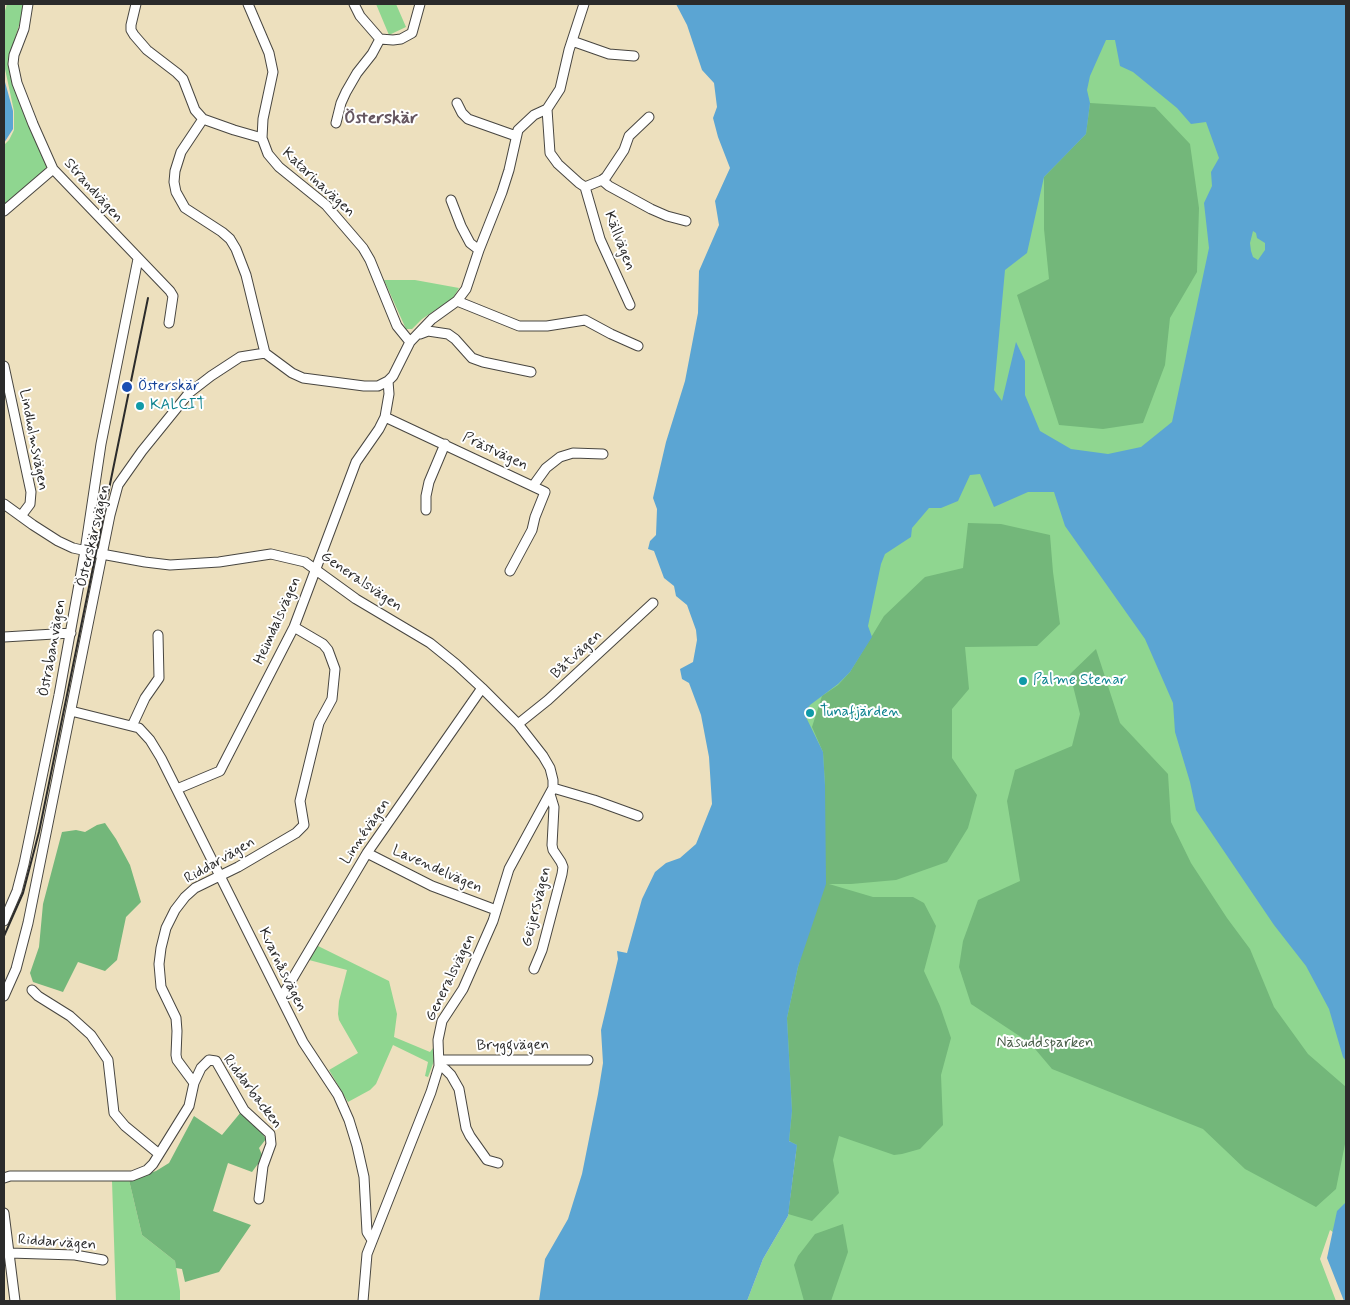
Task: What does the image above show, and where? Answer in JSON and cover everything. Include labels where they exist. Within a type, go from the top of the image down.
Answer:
[{"type":"street","name":"Strandvägen","points":[[28,4],[24,28],[14,54],[13,73],[33,124],[53,169],[170,291],[173,296],[169,323]]},
{"type":"street","points":[[136,4],[131,25],[134,36],[147,50],[183,79],[196,110],[203,119],[262,138],[264,113],[273,80],[273,72],[269,53],[248,4]]},
{"type":"street","points":[[354,4],[360,16],[380,39],[401,39],[410,35],[420,4]]},
{"type":"street","points":[[203,119],[181,152],[175,171],[176,192],[184,208],[222,232],[230,239],[236,249],[246,275],[265,353],[292,373],[303,378],[378,386],[388,382],[394,376],[412,339],[432,319],[457,301],[466,289],[502,192],[518,130],[527,120],[547,108],[557,94],[584,4]]},
{"type":"street","points":[[336,123],[346,92],[380,39]]},
{"type":"street","points":[[572,41],[609,54],[634,56]]},
{"type":"street","points":[[457,102],[462,113],[468,119],[516,136]]},
{"type":"street","points":[[547,108],[550,153],[558,164],[585,186],[606,177],[624,150],[629,136],[649,118]]},
{"type":"street","name":"Katarinavägen","points":[[262,138],[268,154],[279,167],[326,205],[363,248],[370,260],[397,326],[412,339]]},
{"type":"street","points":[[4,211],[53,169]]},
{"type":"street","name":"Källvägen","points":[[602,180],[609,186],[652,209],[667,216],[686,221]]},
{"type":"street","name":"Källvägen","points":[[585,186],[600,239],[630,304]]},
{"type":"street","points":[[451,200],[470,243],[479,250]]},
{"type":"street","name":"Östrabanvägen","points":[[4,921],[17,892],[29,845],[71,633],[101,444],[138,259]]},
{"type":"street","points":[[457,301],[519,326],[547,326],[585,320],[610,334],[638,346]]},
{"type":"street","points":[[412,339],[428,331],[448,334],[472,358],[531,372]]},
{"type":"street","name":"Österskärsvägen","points":[[4,996],[16,970],[28,923],[110,515],[118,485],[177,406],[201,382],[240,357],[265,353]]},
{"type":"street","name":"Lindholmsvägen","points":[[4,366],[31,492],[30,504],[21,516]]},
{"type":"street","name":"Heimdalsvägen","points":[[177,789],[220,771],[294,627],[356,462],[385,417],[389,394],[388,382]]},
{"type":"street","name":"Prästvägen","points":[[385,417],[545,492],[532,530],[510,571]]},
{"type":"street","name":"Prästvägen","points":[[426,510],[429,482],[445,444]]},
{"type":"street","name":"Prästvägen","points":[[533,486],[546,468],[560,457],[573,453],[603,454]]},
{"type":"street","name":"Generalsvägen","points":[[4,504],[58,541],[84,551],[103,555],[159,564],[185,565],[271,554],[305,562],[356,599],[430,643],[482,688],[518,724],[543,756],[552,774],[551,791],[509,869],[496,910],[463,989],[442,1022],[438,1040],[439,1063],[431,1092],[365,1262],[363,1301]]},
{"type":"street","name":"Båtvägen","points":[[518,724],[548,700],[653,603]]},
{"type":"street","name":"Riddarvägen","points":[[194,1083],[176,1055],[176,1018],[161,987],[159,956],[166,928],[178,905],[195,888],[296,833],[304,825],[300,801],[319,723],[332,699],[335,669],[328,650],[323,644],[294,627]]},
{"type":"street","points":[[4,637],[71,633]]},
{"type":"street","points":[[132,726],[145,698],[159,678],[158,634]]},
{"type":"street","name":"Linnévägen","points":[[281,998],[367,853],[482,688]]},
{"type":"street","name":"Kvarnåsvägen","points":[[71,711],[139,728],[150,740],[177,789],[303,1042],[338,1095],[349,1120],[357,1146],[364,1177],[367,1232],[372,1240]]},
{"type":"street","points":[[551,791],[594,800],[638,816]]},
{"type":"street","name":"Geijersvägen","points":[[534,969],[542,950],[563,867],[552,845],[554,806],[551,791]]},
{"type":"street","name":"Lavendelvägen","points":[[367,853],[432,886],[496,910]]},
{"type":"street","points":[[32,990],[38,996],[70,1016],[91,1035],[108,1060],[114,1113],[125,1126],[158,1154]]},
{"type":"street","name":"Riddarbacken","points":[[194,1083],[201,1068],[209,1060],[216,1062],[244,1110],[270,1134],[271,1144],[263,1166],[260,1199]]},
{"type":"street","name":"Bryggvägen","points":[[439,1063],[588,1060]]},
{"type":"street","points":[[439,1063],[451,1075],[459,1089],[466,1128],[470,1136],[487,1160],[498,1163]]},
{"type":"street","points":[[4,1178],[10,1176],[132,1176],[147,1170],[153,1164],[189,1106],[194,1083]]},
{"type":"street","name":"Riddarvägen","points":[[4,1213],[15,1301]]},
{"type":"street","name":"Riddarvägen","points":[[9,1253],[75,1255],[103,1260]]},
{"type":"green space","points":[[7,4],[24,4],[9,58],[9,72],[47,166],[43,172],[4,207],[4,145],[14,130],[14,111],[5,69],[4,14]]},
{"type":"green space","points":[[376,4],[396,4],[406,27],[389,35]]},
{"type":"green space","name":"Näsuddsparken","points":[[1301,4],[1346,86],[1346,1241],[1330,1230],[1320,1259],[1336,1301],[747,1301],[763,1259],[788,1216],[796,1154],[707,961],[882,28]]},
{"type":"green space","points":[[1090,103],[1155,107],[1190,144],[1199,208],[1197,272],[1170,318],[1165,365],[1143,423],[1103,429],[1059,425],[1017,295],[1049,279],[1044,229],[1044,177],[1086,134]]},
{"type":"green space","points":[[384,280],[415,280],[459,288],[453,298],[422,319],[412,329],[406,329]]},
{"type":"green space","points":[[968,523],[1001,524],[1050,535],[1060,624],[1037,646],[965,647],[969,689],[952,709],[952,758],[977,795],[968,828],[947,862],[896,880],[829,884],[873,897],[913,897],[924,903],[936,926],[924,971],[940,1006],[951,1038],[941,1075],[943,1125],[920,1149],[894,1155],[839,1136],[833,1160],[839,1193],[812,1221],[788,1214],[797,1145],[789,1141],[792,1111],[787,1018],[807,935],[825,785],[823,752],[812,727],[822,696],[838,685],[850,672],[884,616],[925,577],[963,568]]},
{"type":"green space","name":"Näsuddsparken","points":[[1096,649],[1120,723],[1168,774],[1171,822],[1191,863],[1250,949],[1274,1007],[1308,1054],[1346,1087],[1346,1139],[1336,1189],[1316,1207],[1245,1169],[1203,1129],[1052,1069],[1030,1043],[971,1004],[959,967],[963,941],[978,900],[1020,881],[1007,801],[1015,770],[1072,746],[1080,714],[1070,674]]},
{"type":"green space","points":[[105,823],[130,865],[141,902],[126,917],[117,960],[105,971],[78,962],[63,992],[33,982],[30,973],[39,947],[43,904],[62,832],[76,830],[85,832]]},
{"type":"green space","points":[[316,945],[389,981],[397,1014],[394,1037],[430,1052],[433,1048],[434,1061],[428,1077],[425,1076],[428,1062],[393,1045],[376,1084],[370,1090],[348,1102],[329,1070],[358,1053],[339,1020],[338,1014],[339,1001],[347,970],[309,960]]},
{"type":"green space","points":[[241,1112],[256,1124],[266,1139],[259,1148],[263,1157],[252,1172],[228,1163],[213,1211],[251,1225],[219,1272],[185,1282],[182,1269],[176,1268],[175,1261],[142,1235],[129,1180],[156,1171],[169,1163],[194,1116],[222,1135]]},
{"type":"green space","points":[[129,1180],[142,1235],[175,1261],[180,1301],[116,1301],[112,1181]]},
{"type":"green space","points":[[843,1224],[848,1252],[831,1301],[804,1301],[794,1265],[798,1256],[815,1234]]},
{"type":"water","points":[[676,4],[1346,4],[1346,1061],[1343,1057],[1329,1009],[1306,966],[1274,925],[1196,810],[1175,732],[1173,703],[1145,639],[1065,526],[1054,492],[1028,492],[994,507],[980,474],[970,475],[958,501],[941,508],[929,508],[912,528],[911,537],[885,554],[881,564],[868,626],[872,637],[850,672],[838,684],[810,705],[804,713],[823,752],[826,884],[798,967],[787,1018],[792,1111],[789,1141],[797,1145],[788,1216],[763,1259],[747,1301],[539,1301],[545,1259],[568,1219],[582,1174],[603,1063],[601,1030],[618,959],[617,951],[627,953],[642,899],[655,872],[666,863],[680,858],[696,844],[712,804],[709,757],[701,715],[689,683],[682,679],[680,669],[693,662],[697,640],[696,630],[687,605],[676,596],[674,586],[664,578],[654,551],[648,549],[650,541],[656,535],[657,509],[653,498],[666,442],[685,381],[698,313],[699,271],[719,225],[715,201],[730,168],[713,118],[717,107],[714,83],[702,70],[687,25]],"holes":[[[1106,40],[1115,40],[1120,66],[1133,72],[1177,108],[1191,124],[1206,122],[1219,158],[1211,172],[1212,186],[1204,203],[1209,248],[1172,422],[1141,447],[1108,454],[1071,449],[1040,431],[1025,395],[1025,361],[1016,342],[1002,401],[994,390],[1005,270],[1027,253],[1044,177],[1086,134],[1090,103],[1087,90],[1090,76]],[[1253,231],[1256,233],[1257,238],[1265,243],[1265,250],[1258,260],[1253,257],[1251,251],[1250,243]]]},
{"type":"water","points":[[4,40],[5,82],[13,111],[13,129],[4,143]]},
{"type":"water","points":[[1346,1202],[1346,1301],[1344,1301],[1327,1258],[1337,1211]]},
{"type":"railway","points":[[4,936],[23,893],[39,832],[148,298]]},
{"type":"place","name":"Österskär","points":[[127,387]]},
{"type":"place","name":"KALCIT","points":[[140,406]]},
{"type":"place","name":"Palme Stenar","points":[[1023,681]]},
{"type":"place","name":"Tunafjärden","points":[[810,713]]},
{"type":"district","name":"Österskär","points":[[381,119]]}]
